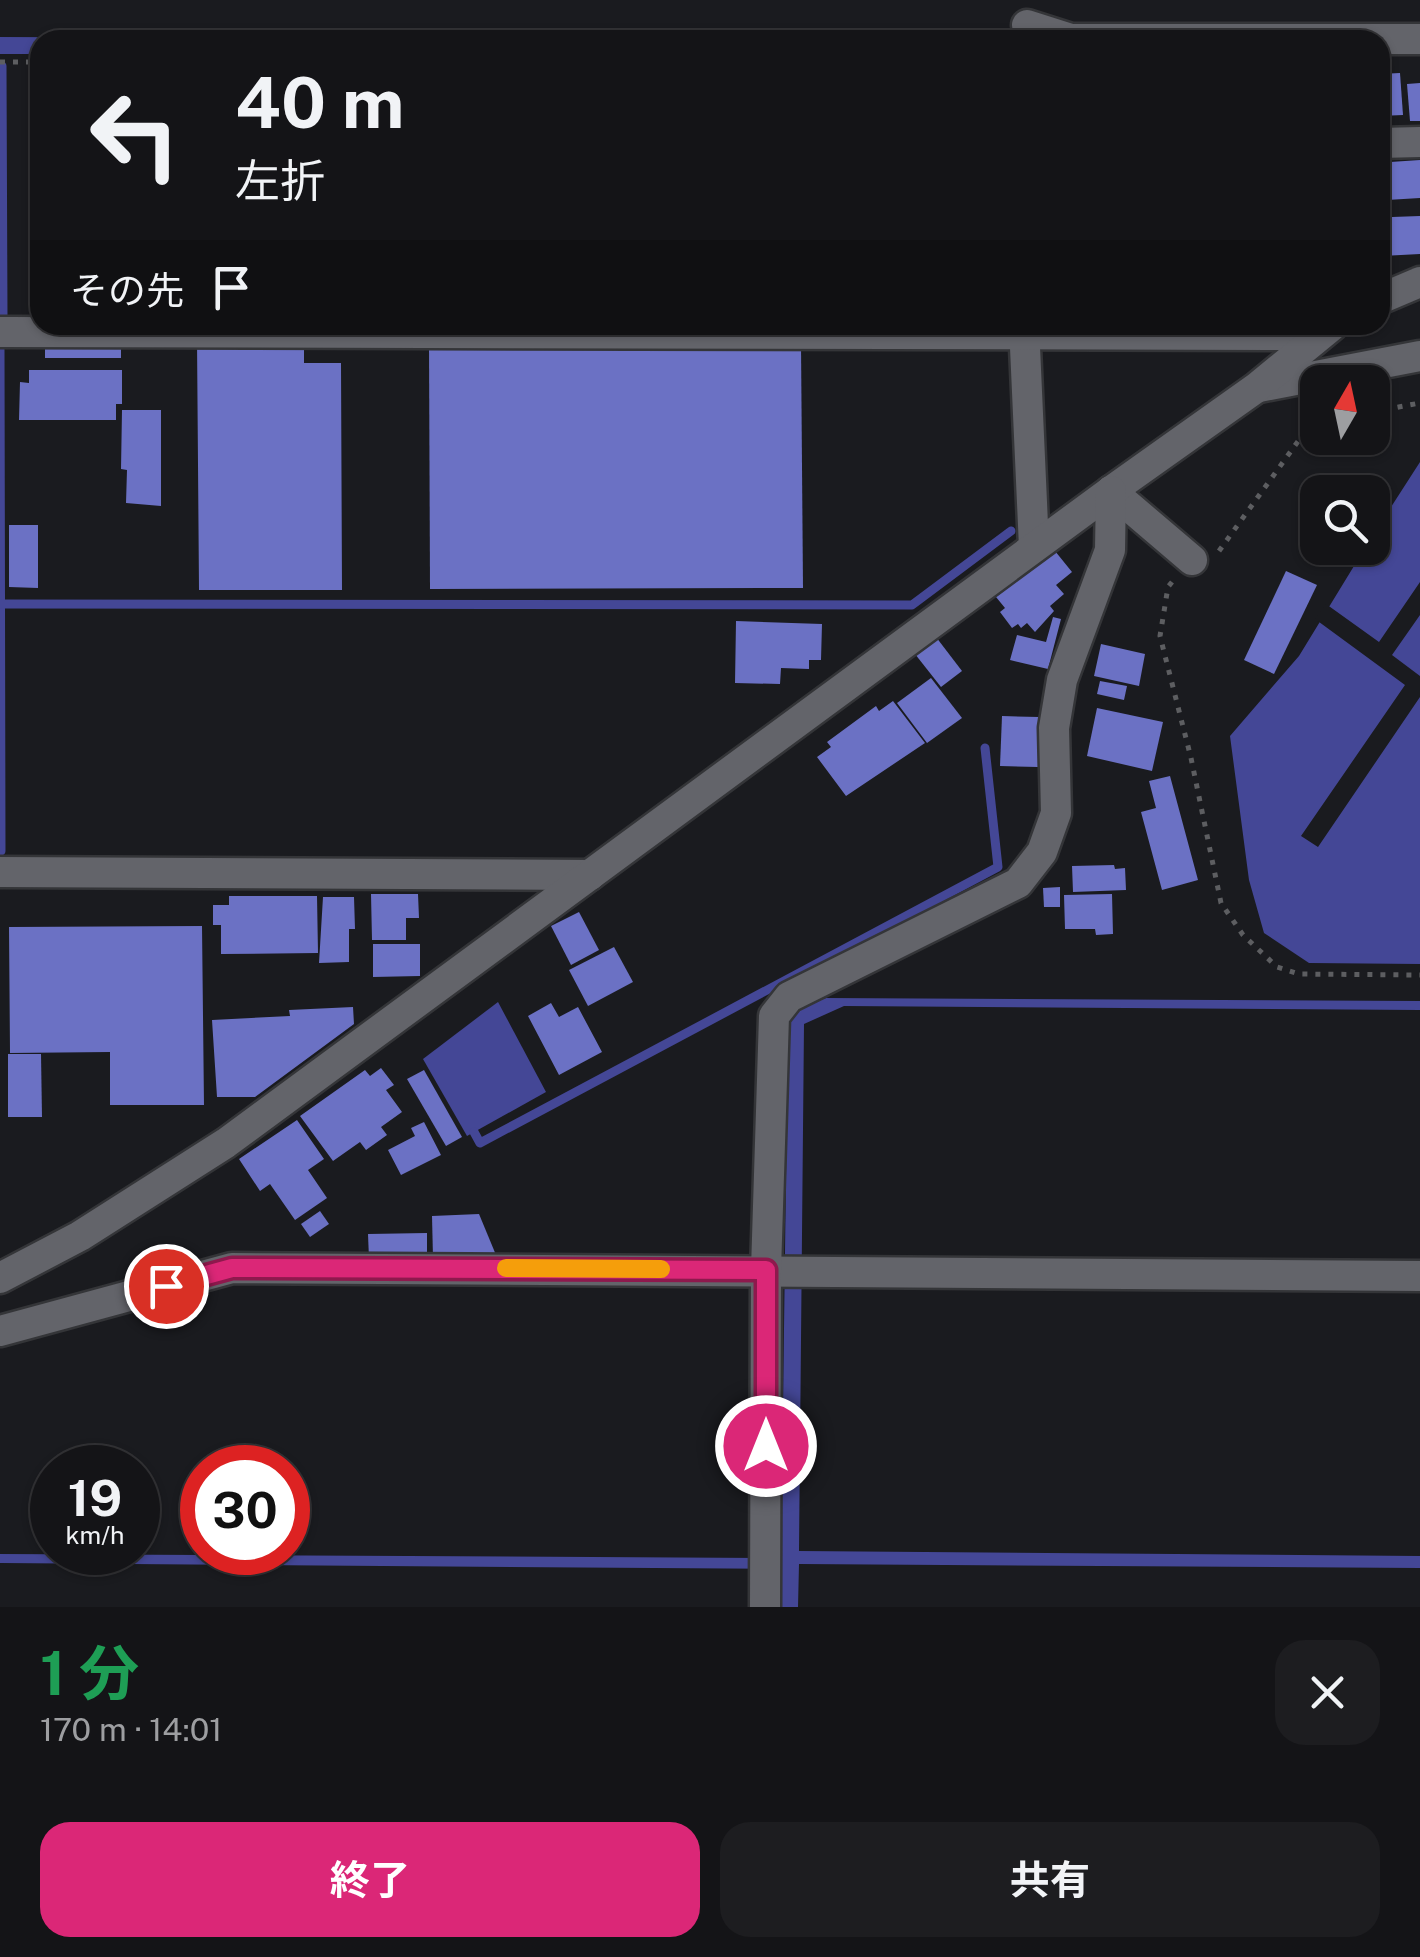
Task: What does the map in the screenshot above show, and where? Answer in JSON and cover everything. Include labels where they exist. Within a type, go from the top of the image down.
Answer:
[{"type":"street","points":[[1390,39],[1420,39]]},
{"type":"street","points":[[1390,142],[1420,142]]},
{"type":"street","points":[[1390,295],[1420,282]]},
{"type":"street","points":[[0,332],[30,332]]},
{"type":"street","points":[[1024,335],[1034,547]]},
{"type":"street","points":[[0,1278],[80,1236],[226,1143],[1110,491],[1256,388],[1315,335]]},
{"type":"street","points":[[1256,388],[1420,356]]},
{"type":"street","points":[[1110,491],[1192,560]]},
{"type":"street","points":[[764,1607],[784,1270],[774,1016],[790,997],[1018,883],[1042,852],[1056,813],[1054,728],[1062,680],[1110,550],[1110,491]]},
{"type":"street","points":[[0,872],[590,875]]},
{"type":"street","points":[[0,1331],[232,1268],[1420,1276]]},
{"type":"path","points":[[0,62],[30,62]]},
{"type":"path","points":[[1390,409],[1420,403]]},
{"type":"path","points":[[1300,439],[1213,559],[1192,560],[1168,587],[1160,636],[1192,758],[1220,903],[1243,935],[1276,967],[1299,974],[1420,975]]},
{"type":"shaded area","points":[[0,37],[30,37],[30,54],[0,54]]},
{"type":"shaded area","points":[[1420,462],[1420,964],[1309,963],[1264,933],[1249,880],[1230,736],[1299,656],[1355,565],[1390,565],[1390,509]]},
{"type":"shaded area","points":[[826,998],[1420,1001],[1420,1010],[844,1006],[804,1024],[799,1551],[1420,1556],[1420,1568],[799,1564],[798,1607],[781,1607],[781,1569],[310,1565],[310,1556],[781,1558],[788,1023],[796,1010]]},
{"type":"shaded area","points":[[498,1002],[546,1092],[467,1136],[423,1059]]},
{"type":"shaded area","points":[[0,1554],[30,1554],[30,1563],[0,1563]]},
{"type":"shaded area","points":[[160,1555],[180,1555],[180,1564],[160,1564]]},
{"type":"pier","points":[[1420,582],[1420,615],[1392,655],[1420,676],[1420,697],[1318,847],[1301,836],[1405,685],[1315,619],[1326,604],[1379,642]]},
{"type":"building","points":[[1400,73],[1403,115],[1390,116],[1390,74]]},
{"type":"building","points":[[1420,83],[1420,121],[1410,121],[1407,84]]},
{"type":"building","points":[[1420,160],[1420,198],[1390,200],[1390,162]]},
{"type":"building","points":[[1420,216],[1420,254],[1390,256],[1392,217]]},
{"type":"building","points":[[197,340],[304,340],[304,363],[341,363],[342,590],[199,590]]},
{"type":"building","points":[[801,344],[803,588],[430,589],[429,345]]},
{"type":"building","points":[[45,347],[121,347],[121,358],[45,358]]},
{"type":"building","points":[[29,370],[122,370],[122,404],[116,404],[116,420],[19,420],[20,382],[29,383]]},
{"type":"building","points":[[122,410],[161,410],[161,506],[126,503],[127,470],[121,469]]},
{"type":"building","points":[[9,525],[38,525],[38,588],[9,587]]},
{"type":"building","points":[[1055,551],[1072,572],[1056,585],[1064,594],[1050,606],[1054,611],[1035,632],[1027,623],[1012,628],[1000,612],[1005,608],[996,597]]},
{"type":"building","points":[[1286,571],[1317,585],[1274,674],[1244,660]]},
{"type":"building","points":[[1053,617],[1061,619],[1048,669],[1010,660],[1017,635],[1046,642]]},
{"type":"building","points":[[736,621],[822,624],[821,660],[809,660],[809,669],[781,668],[780,684],[735,683]]},
{"type":"building","points":[[936,637],[962,671],[941,687],[915,654]]},
{"type":"building","points":[[1101,644],[1145,654],[1139,686],[1094,676]]},
{"type":"building","points":[[931,678],[962,718],[927,743],[897,703]]},
{"type":"building","points":[[1100,681],[1127,686],[1124,700],[1097,694]]},
{"type":"building","points":[[893,701],[925,743],[846,796],[817,757],[831,747],[827,742],[876,706],[879,711]]},
{"type":"building","points":[[1097,708],[1163,722],[1152,771],[1087,756]]},
{"type":"building","points":[[1002,716],[1039,717],[1038,767],[1000,766]]},
{"type":"building","points":[[1170,776],[1198,880],[1162,890],[1141,812],[1156,808],[1149,781]]},
{"type":"building","points":[[1114,865],[1115,869],[1125,868],[1126,890],[1073,892],[1072,866]]},
{"type":"building","points":[[1060,887],[1060,907],[1044,907],[1043,888]]},
{"type":"building","points":[[371,894],[418,894],[419,918],[406,918],[406,940],[372,940]]},
{"type":"building","points":[[1112,894],[1113,934],[1096,935],[1095,929],[1065,929],[1064,895]]},
{"type":"building","points":[[229,896],[317,896],[318,953],[221,954],[221,925],[213,925],[213,905],[229,905]]},
{"type":"building","points":[[323,897],[354,897],[355,929],[349,929],[349,962],[319,963]]},
{"type":"building","points":[[579,912],[599,950],[571,965],[551,926]]},
{"type":"building","points":[[202,926],[204,1105],[110,1105],[110,1052],[10,1053],[9,927]]},
{"type":"building","points":[[373,944],[420,944],[420,976],[373,977]]},
{"type":"building","points":[[614,947],[633,982],[588,1006],[569,970]]},
{"type":"building","points":[[551,1003],[559,1017],[578,1007],[602,1052],[559,1075],[528,1016]]},
{"type":"building","points":[[353,1007],[354,1024],[255,1097],[217,1097],[212,1020],[290,1016],[289,1010]]},
{"type":"building","points":[[8,1054],[41,1054],[42,1117],[8,1117]]},
{"type":"building","points":[[381,1068],[394,1085],[386,1090],[402,1112],[381,1127],[387,1135],[366,1150],[360,1142],[333,1161],[300,1116],[365,1070],[370,1076]]},
{"type":"building","points":[[424,1070],[462,1137],[446,1146],[407,1079]]},
{"type":"building","points":[[297,1120],[324,1159],[308,1170],[327,1198],[295,1220],[270,1184],[260,1191],[239,1159]]},
{"type":"building","points":[[424,1122],[441,1155],[401,1175],[388,1150],[415,1136],[411,1128]]},
{"type":"building","points":[[320,1211],[329,1224],[310,1237],[301,1224]]},
{"type":"building","points":[[479,1214],[496,1255],[433,1258],[432,1216]]},
{"type":"building","points":[[427,1233],[427,1257],[369,1259],[368,1234]]},
{"type":"waterway","points":[[2,66],[3,317]]},
{"type":"waterway","points":[[0,348],[1,851]]},
{"type":"waterway","points":[[2,604],[912,605],[1011,531]]},
{"type":"waterway","points":[[474,1132],[480,1143],[998,867],[985,748]]},
{"type":"slow traffic","points":[[506,1268],[661,1269]]},
{"type":"route","points":[[166,1286],[232,1268],[766,1270],[766,1446]]}]
